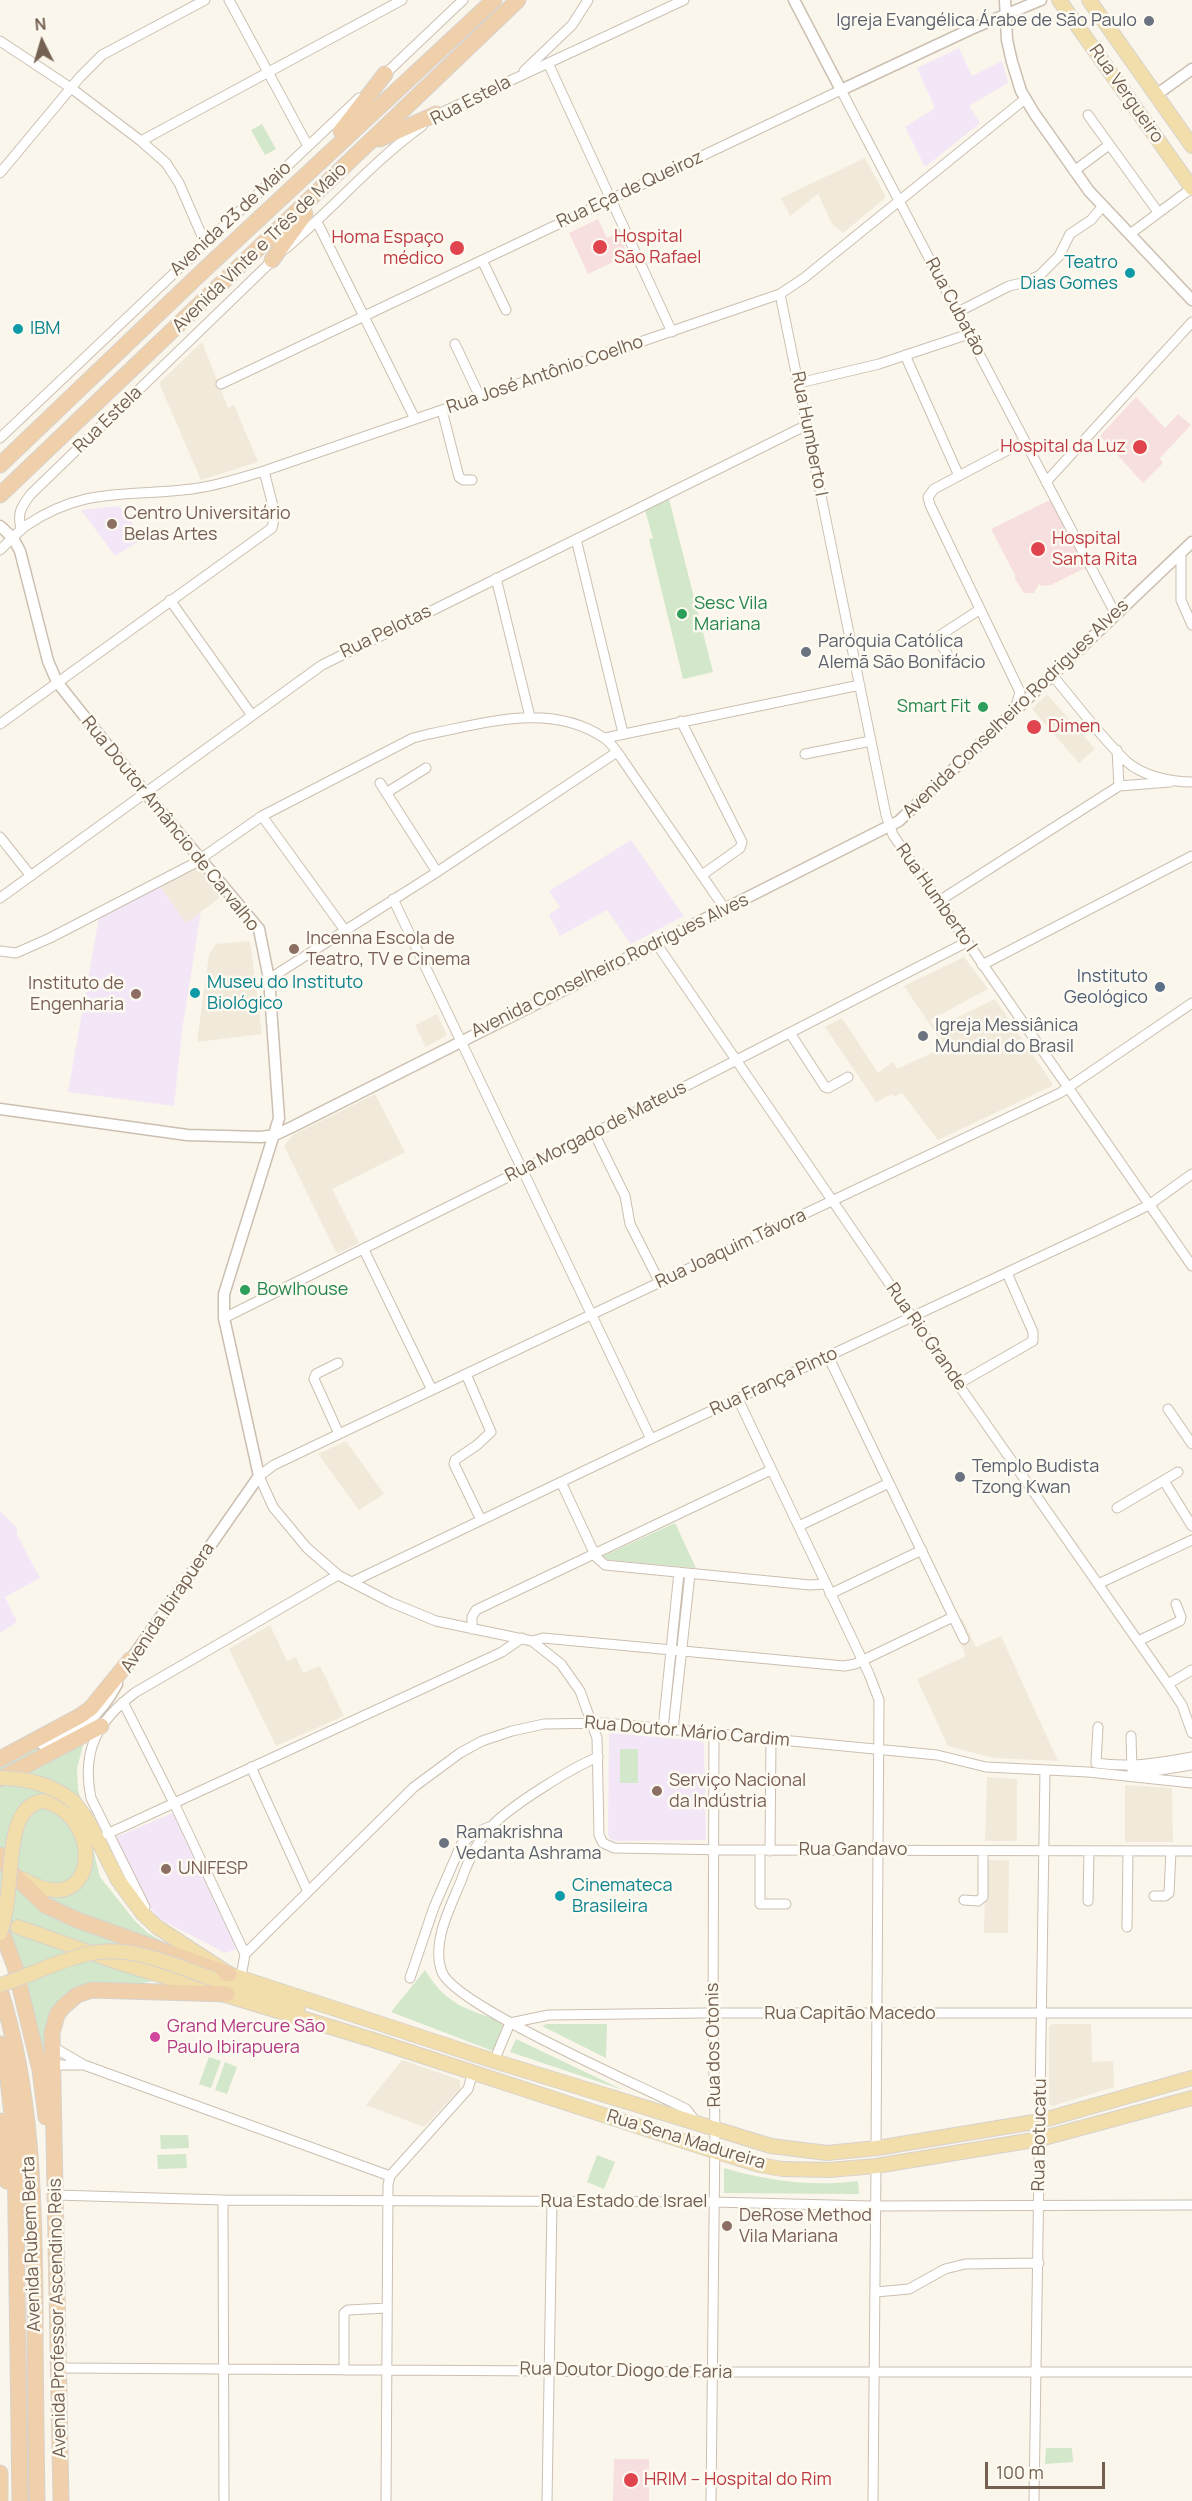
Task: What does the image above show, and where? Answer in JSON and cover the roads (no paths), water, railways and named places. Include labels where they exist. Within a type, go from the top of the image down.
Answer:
[{"type":"highway","name":"Avenida Vinte e Três de Maio","points":[[0,465],[336,145],[494,0]]},
{"type":"highway","name":"Avenida Vinte e Três de Maio","points":[[0,495],[518,0]]},
{"type":"highway","points":[[336,145],[342,129],[385,74]]},
{"type":"highway","points":[[369,144],[436,114]]},
{"type":"highway","points":[[272,260],[296,229],[313,198]]},
{"type":"highway","points":[[0,1761],[85,1712],[130,1660]]},
{"type":"highway","points":[[0,1779],[100,1726]]},
{"type":"highway","points":[[0,1855],[11,1872],[45,1905],[76,1920],[235,1975]]},
{"type":"highway","name":"Avenida Professor Ascendino Reis","points":[[0,1927],[15,1966],[40,2070],[51,2163],[56,2170],[61,2501]]},
{"type":"highway","points":[[0,1933],[12,2003],[10,2023]]},
{"type":"highway","points":[[56,2170],[52,2047],[53,2028],[58,2013],[77,1995],[92,1989],[227,1994]]},
{"type":"highway","name":"Avenida Rubem Berta","points":[[0,1990],[10,2023],[20,2076],[30,2152],[34,2249],[37,2501]]},
{"type":"highway","name":"Avenida Rubem Berta","points":[[0,2044],[8,2079],[15,2142],[20,2501]]},
{"type":"highway","points":[[0,2121],[9,2198],[16,2208]]},
{"type":"highway","points":[[0,2473],[0,2501]]},
{"type":"main road","name":"Rua Vergueiro","points":[[1059,0],[1192,188]]},
{"type":"main road","name":"Rua Vergueiro","points":[[1089,0],[1192,146]]},
{"type":"main road","name":"Rua Sena Madureira","points":[[0,1779],[18,1779],[39,1784],[60,1792],[74,1802],[88,1821],[118,1880],[133,1902],[157,1927],[235,1975],[494,2061],[771,2146],[827,2153],[876,2148],[1040,2121],[1192,2078]]},
{"type":"main road","points":[[0,1933],[6,1894],[2,1837],[5,1825],[16,1809],[25,1804],[43,1801],[52,1803],[71,1816],[82,1837],[86,1868],[81,1878],[74,1884],[54,1891],[34,1886],[11,1872]]},
{"type":"main road","name":"Rua Sena Madureira","points":[[18,1927],[114,1961],[227,1994],[714,2151],[782,2169],[812,2170],[876,2166],[1040,2139],[1192,2098]]},
{"type":"main road","points":[[0,1985],[78,1957],[110,1951],[148,1957],[353,2025],[387,2045]]},
{"type":"street","points":[[0,173],[71,88],[102,55],[206,0]]},
{"type":"street","points":[[229,0],[308,146]]},
{"type":"street","points":[[141,141],[402,0]]},
{"type":"street","name":"Avenida 23 de Maio","points":[[0,438],[463,0]]},
{"type":"street","points":[[518,77],[572,25],[588,0]]},
{"type":"street","name":"Rua Estela","points":[[21,529],[18,517],[20,508],[31,494],[272,260],[317,222],[404,139],[436,114],[684,0]]},
{"type":"street","name":"Rua Cubatão","points":[[794,0],[1116,615]]},
{"type":"street","points":[[1005,0],[1010,51],[1025,99],[1074,171],[1103,206],[1192,300]]},
{"type":"street","name":"Rua Eça de Queiroz","points":[[221,384],[842,90],[1005,14],[1041,0]]},
{"type":"street","points":[[0,41],[71,88],[141,141],[166,164],[179,183],[205,243]]},
{"type":"street","points":[[548,63],[672,332]]},
{"type":"street","points":[[1155,95],[1192,69]]},
{"type":"street","name":"Rua José Antônio Coelho","points":[[0,550],[6,531],[21,529],[68,503],[101,495],[191,489],[219,484],[264,471],[780,294],[804,278],[1025,99]]},
{"type":"street","points":[[1088,115],[1158,212]]},
{"type":"street","points":[[1074,171],[1109,145]]},
{"type":"street","points":[[1130,234],[1192,188]]},
{"type":"street","points":[[958,312],[1009,286],[1041,275],[1059,256],[1070,234],[1091,220],[1103,206]]},
{"type":"street","points":[[317,222],[415,419]]},
{"type":"street","points":[[482,260],[506,310]]},
{"type":"street","name":"Rua Humberto I","points":[[780,294],[871,741],[894,837],[1192,1266]]},
{"type":"street","points":[[1046,482],[1192,322]]},
{"type":"street","points":[[799,383],[879,364],[969,334]]},
{"type":"street","points":[[455,344],[480,397]]},
{"type":"street","points":[[905,355],[959,476]]},
{"type":"street","points":[[442,410],[459,477],[463,480],[472,480]]},
{"type":"street","name":"Rua Pelotas","points":[[0,898],[251,714],[335,657],[807,425]]},
{"type":"street","points":[[1015,710],[1020,692],[928,500],[931,491],[1025,441]]},
{"type":"street","points":[[0,724],[272,528],[275,514],[264,471]]},
{"type":"street","name":"Rua Doutor Amâncio de Carvalho","points":[[6,531],[20,551],[48,662],[57,682],[145,792],[260,929],[269,979],[279,1118],[275,1135]]},
{"type":"street","points":[[576,539],[622,733]]},
{"type":"street","name":"Avenida Conselheiro Rodrigues Alves","points":[[275,1135],[890,826],[908,813],[1192,542]]},
{"type":"street","points":[[1181,552],[1181,600],[1192,625]]},
{"type":"street","points":[[496,578],[530,717]]},
{"type":"street","points":[[170,600],[251,714]]},
{"type":"street","points":[[947,653],[939,641],[939,636],[979,610]]},
{"type":"street","points":[[1052,675],[1133,766],[1174,782]]},
{"type":"street","points":[[605,738],[860,685]]},
{"type":"street","points":[[1020,692],[1037,689]]},
{"type":"street","points":[[0,951],[16,953],[25,950],[201,858],[262,816],[413,738],[530,717],[556,719],[574,724],[605,738],[725,909]]},
{"type":"street","points":[[681,721],[742,842],[740,848],[702,875]]},
{"type":"street","points":[[805,754],[871,741]]},
{"type":"street","points":[[1117,750],[1119,786]]},
{"type":"street","points":[[269,979],[344,929],[437,872],[617,752]]},
{"type":"street","points":[[386,793],[426,768]]},
{"type":"street","points":[[939,900],[1119,786],[1192,782]]},
{"type":"street","points":[[380,783],[437,872]]},
{"type":"street","points":[[262,816],[344,929]]},
{"type":"street","points":[[0,837],[31,876]]},
{"type":"street","points":[[982,965],[1192,856]]},
{"type":"street","points":[[393,898],[651,1438]]},
{"type":"street","name":"Rua Morgado de Mateus","points":[[224,1318],[364,1250],[967,942]]},
{"type":"street","name":"Rua Rio Grande","points":[[656,943],[958,1384],[1168,1684],[1182,1705],[1192,1733]]},
{"type":"street","name":"Rua Joaquim Távora","points":[[259,1476],[274,1465],[1068,1088],[1192,1003]]},
{"type":"street","points":[[790,1033],[825,1087],[828,1088],[848,1077]]},
{"type":"street","points":[[0,1109],[187,1135],[243,1138],[275,1135],[224,1294],[224,1318],[259,1476],[273,1507],[307,1548],[338,1575],[436,1621],[527,1640],[543,1638],[844,1666],[862,1660],[953,1617]]},
{"type":"street","points":[[594,1133],[625,1196],[630,1224],[660,1283]]},
{"type":"street","name":"Rua França Pinto","points":[[352,1582],[651,1438],[1149,1205],[1192,1176]]},
{"type":"street","points":[[364,1250],[432,1390]]},
{"type":"street","points":[[958,1384],[1033,1341],[1033,1332],[1007,1273]]},
{"type":"street","points":[[828,1356],[964,1639]]},
{"type":"street","points":[[338,1363],[316,1374],[314,1379],[339,1434]]},
{"type":"street","points":[[466,1374],[491,1432],[455,1460],[454,1464],[481,1520]]},
{"type":"street","points":[[738,1399],[879,1700],[876,2148]]},
{"type":"street","points":[[1168,1409],[1189,1433],[1192,1444]]},
{"type":"street","points":[[472,1629],[472,1617],[476,1610],[771,1470]]},
{"type":"street","points":[[1117,1508],[1178,1472]]},
{"type":"street","name":"Avenida Ibirapuera","points":[[0,1761],[89,1722],[101,1709],[130,1660],[259,1476]]},
{"type":"street","points":[[1164,1481],[1192,1526]]},
{"type":"street","points":[[561,1482],[598,1560],[605,1565],[810,1586],[826,1584]]},
{"type":"street","points":[[799,1526],[889,1483]]},
{"type":"street","points":[[1098,1584],[1192,1540]]},
{"type":"street","points":[[830,1594],[922,1550]]},
{"type":"street","points":[[668,1729],[676,1650],[680,1572]]},
{"type":"street","points":[[676,1650],[690,1574]]},
{"type":"street","points":[[157,1927],[107,1834],[91,1798],[87,1780],[91,1749],[100,1726],[123,1702],[338,1575]]},
{"type":"street","points":[[1138,1641],[1180,1621],[1181,1617],[1176,1604]]},
{"type":"street","points":[[527,1640],[552,1657],[571,1676],[580,1691],[592,1722],[597,1738],[598,1757]]},
{"type":"street","points":[[107,1834],[527,1640]]},
{"type":"street","points":[[1168,1684],[1192,1670]]},
{"type":"street","points":[[123,1702],[174,1803],[245,1954],[235,1975]]},
{"type":"street","name":"Rua Doutor Mário Cardim","points":[[245,1954],[414,1787],[460,1753],[482,1741],[544,1724],[592,1722],[771,1738],[946,1756],[986,1767],[1131,1773],[1192,1783]]},
{"type":"street","points":[[1098,1727],[1096,1763],[1131,1773],[1192,1757]]},
{"type":"street","name":"Rua dos Otonis","points":[[711,2501],[715,2130],[714,1733]]},
{"type":"street","points":[[1131,1736],[1131,1773]]},
{"type":"street","points":[[771,1738],[760,1904],[786,1904]]},
{"type":"street","name":"Rua Sena Madureira","points":[[598,1757],[578,1766],[521,1803],[491,1826],[468,1861],[448,1913],[439,1944],[438,1957],[449,1983],[510,2023],[686,2109],[699,2125]]},
{"type":"street","name":"Rua Gandavo","points":[[598,1757],[599,1835],[603,1843],[627,1850],[1192,1851]]},
{"type":"street","name":"Rua Doutor Mário Cardim","points":[[1131,1773],[1192,1765]]},
{"type":"street","points":[[251,1767],[308,1892]]},
{"type":"street","name":"Rua Botucatu","points":[[1034,2501],[1045,1770]]},
{"type":"street","points":[[410,1978],[434,1907],[461,1845],[472,1834],[491,1826]]},
{"type":"street","points":[[964,1900],[978,1901],[983,1897],[983,1851]]},
{"type":"street","points":[[1088,1901],[1089,1851]]},
{"type":"street","points":[[1126,1927],[1128,1851]]},
{"type":"street","points":[[1154,1896],[1165,1896],[1169,1893],[1171,1851]]},
{"type":"street","name":"Rua Capitão Macedo","points":[[510,2023],[549,2015],[1192,2013]]},
{"type":"street","points":[[494,2061],[510,2023]]},
{"type":"street","points":[[52,2047],[84,2065],[390,2176]]},
{"type":"street","points":[[53,2065],[84,2065]]},
{"type":"street","points":[[386,2501],[387,2202],[390,2176],[468,2089],[471,2079],[470,2071]]},
{"type":"street","points":[[873,2501],[876,2166]]},
{"type":"street","name":"Rua Estado de Israel","points":[[56,2195],[387,2202],[713,2202],[876,2206],[1192,2205]]},
{"type":"street","points":[[223,2200],[224,2501]]},
{"type":"street","points":[[547,2501],[552,2202]]},
{"type":"street","points":[[876,2292],[909,2289],[945,2270],[965,2264],[1039,2262]]},
{"type":"street","points":[[344,2370],[344,2313],[348,2310],[387,2308]]},
{"type":"street","name":"Rua Doutor Diogo de Faria","points":[[60,2368],[874,2373],[1192,2372]]},
{"type":"place","name":"Igreja Evangélica Árabe de São Paulo","points":[[1149,21]]},
{"type":"place","name":"Hospital São Rafael","points":[[600,247]]},
{"type":"place","name":"Homa Espaço médico","points":[[457,248]]},
{"type":"place","name":"Teatro Dias Gomes","points":[[1130,273]]},
{"type":"place","name":"IBM","points":[[18,329]]},
{"type":"place","name":"Hospital da Luz","points":[[1140,447]]},
{"type":"place","name":"Centro Universitário Belas Artes","points":[[112,524]]},
{"type":"place","name":"Hospital Santa Rita","points":[[1038,549]]},
{"type":"place","name":"Sesc Vila Mariana","points":[[682,614]]},
{"type":"place","name":"Paróquia Católica Alemã São Bonifácio","points":[[806,652]]},
{"type":"place","name":"Smart Fit","points":[[983,707]]},
{"type":"place","name":"Dimen","points":[[1034,727]]},
{"type":"place","name":"Incenna Escola de Teatro, TV e Cinema","points":[[294,949]]},
{"type":"place","name":"Instituto Geológico","points":[[1160,987]]},
{"type":"place","name":"Museu do Instituto Biológico","points":[[195,993]]},
{"type":"place","name":"Instituto de Engenharia","points":[[136,994]]},
{"type":"place","name":"Igreja Messiânica Mundial do Brasil","points":[[923,1036]]},
{"type":"place","name":"Bowlhouse","points":[[245,1290]]},
{"type":"place","name":"Templo Budista Tzong Kwan","points":[[960,1477]]},
{"type":"place","name":"Serviço Nacional da Indústria","points":[[657,1791]]},
{"type":"place","name":"Ramakrishna Vedanta Ashrama","points":[[444,1843]]},
{"type":"place","name":"UNIFESP","points":[[166,1869]]},
{"type":"place","name":"Cinemateca Brasileira","points":[[560,1896]]},
{"type":"place","name":"Grand Mercure São Paulo Ibirapuera","points":[[155,2037]]},
{"type":"place","name":"DeRose Method Vila Mariana","points":[[727,2226]]},
{"type":"place","name":"HRIM – Hospital do Rim","points":[[631,2480]]}]
